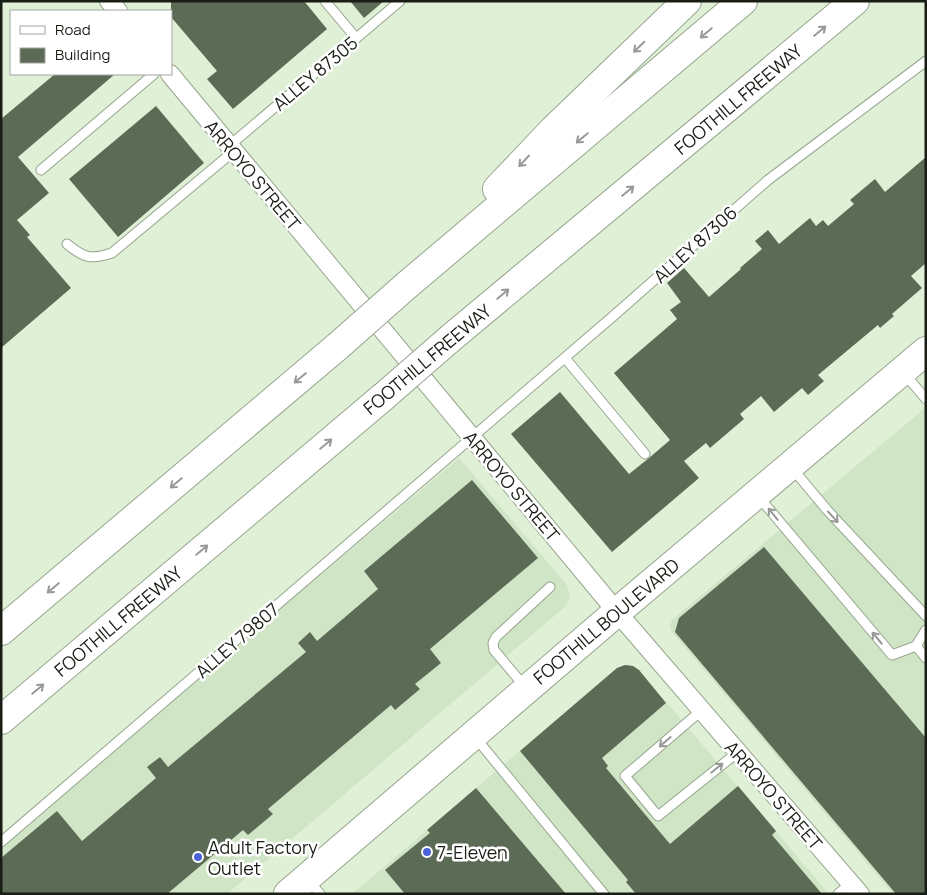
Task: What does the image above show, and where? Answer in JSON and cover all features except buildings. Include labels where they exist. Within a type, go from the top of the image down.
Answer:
[{"type":"main road","points":[[407,285],[554,129],[687,1]]},
{"type":"main road","points":[[1,631],[743,1]]},
{"type":"main road","name":"FOOTHILL FREEWAY","points":[[1,720],[452,337],[855,1]]},
{"type":"main road","name":"FOOTHILL BOULEVARD","points":[[305,888],[527,689],[926,351]]},
{"type":"street","name":"ARROYO STREET","points":[[171,75],[471,438],[738,752],[850,890]]},
{"type":"lane","points":[[325,1],[356,38]]},
{"type":"lane","name":"ALLEY 87305","points":[[67,244],[79,253],[90,257],[101,257],[112,253],[400,1]]},
{"type":"lane","name":"ALLEY 87306","points":[[471,438],[768,180],[926,61]]},
{"type":"lane","points":[[41,170],[153,75]]},
{"type":"lane","points":[[565,358],[646,454]]},
{"type":"lane","points":[[902,371],[926,399]]},
{"type":"lane","name":"ALLEY 79807","points":[[1,842],[471,438]]},
{"type":"lane","points":[[790,466],[827,510],[926,616]]},
{"type":"lane","points":[[756,494],[892,655],[916,646],[926,630]]},
{"type":"lane","points":[[527,689],[494,650],[493,643],[496,637],[550,587]]},
{"type":"lane","points":[[916,646],[926,658]]},
{"type":"lane","points":[[702,710],[625,776],[658,816],[738,752]]},
{"type":"lane","points":[[474,735],[604,894]]},
{"type":"shaded area","points":[[926,407],[926,894],[893,894],[672,632],[670,626],[672,620]]},
{"type":"shaded area","points":[[459,458],[567,585],[570,595],[566,606],[227,894],[1,894],[1,846]]},
{"type":"shaded area","points":[[625,665],[633,666],[639,670],[829,894],[352,894],[617,668]]},
{"type":"place","name":"7-Eleven","points":[[427,852]]},
{"type":"place","name":"Adult Factory Outlet","points":[[198,857]]}]
